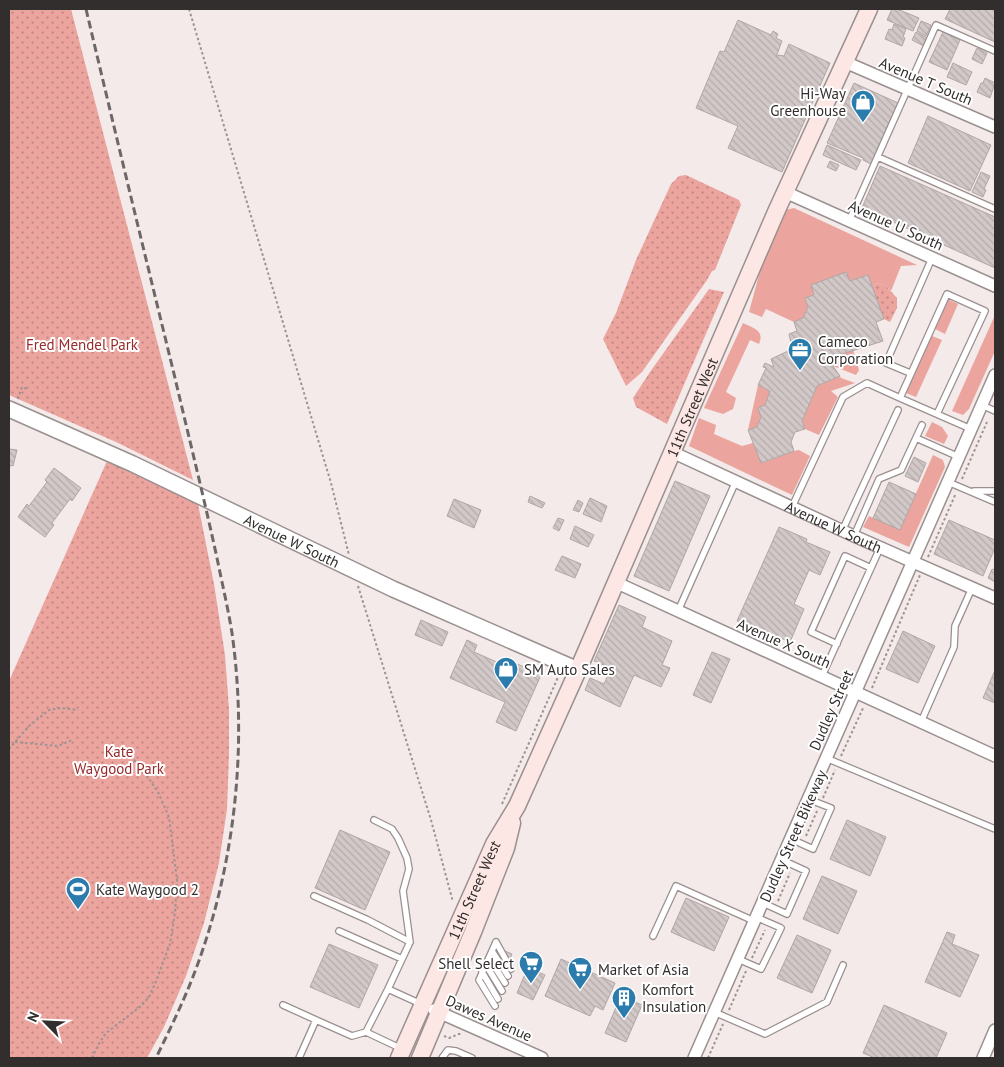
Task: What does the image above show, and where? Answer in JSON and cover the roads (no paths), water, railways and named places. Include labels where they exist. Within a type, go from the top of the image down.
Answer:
[{"type":"main road","name":"11th Street West","points":[[401,1054],[494,844],[517,806],[578,670],[786,192],[869,9]]},
{"type":"main road","name":"11th Street West","points":[[420,1058],[506,848],[517,806]]},
{"type":"street","name":"Avenue T South","points":[[845,62],[995,128]]},
{"type":"street","name":"Avenue U South","points":[[786,192],[995,286]]},
{"type":"street","name":"Dudley Street","points":[[694,1058],[912,562],[953,484],[959,457],[971,429],[990,409],[995,375]]},
{"type":"street","name":"Avenue W South","points":[[12,410],[133,464],[353,570],[578,670]]},
{"type":"street","name":"Avenue W South","points":[[672,452],[880,548],[995,598]]},
{"type":"street","name":"Avenue X South","points":[[615,582],[995,756]]},
{"type":"street","name":"Dawes Avenue","points":[[423,1005],[542,1058]]},
{"type":"street","points":[[983,1058],[995,1031]]},
{"type":"lane","points":[[849,221],[936,25],[995,51]]},
{"type":"lane","points":[[878,157],[995,209]]},
{"type":"lane","points":[[910,373],[886,363],[932,258]]},
{"type":"lane","points":[[900,398],[947,294],[985,311],[937,414]]},
{"type":"lane","points":[[792,507],[843,397],[867,383],[971,429]]},
{"type":"lane","points":[[842,530],[898,410]]},
{"type":"lane","points":[[854,536],[879,479],[901,470],[922,425]]},
{"type":"lane","points":[[916,438],[959,457]]},
{"type":"lane","points":[[678,611],[736,481]]},
{"type":"lane","points":[[953,484],[995,502]]},
{"type":"lane","points":[[970,491],[995,491]]},
{"type":"lane","points":[[822,676],[880,548]]},
{"type":"lane","points":[[837,644],[811,632],[845,556],[871,568]]},
{"type":"lane","points":[[921,722],[954,647],[955,626],[972,588]]},
{"type":"lane","points":[[826,758],[995,829]]},
{"type":"lane","points":[[791,839],[813,849],[830,808],[808,799]]},
{"type":"lane","points":[[283,1005],[352,1036],[366,1032],[388,988],[410,942],[403,891],[409,870],[407,858],[392,829],[374,820]]},
{"type":"lane","points":[[763,903],[787,914],[791,905],[806,871],[782,860]]},
{"type":"lane","points":[[653,936],[676,886],[781,928],[761,969],[738,959]]},
{"type":"lane","points":[[314,896],[368,920],[410,942]]},
{"type":"lane","points":[[339,932],[402,959]]},
{"type":"lane","points":[[495,1006],[479,980],[496,942],[511,969]]},
{"type":"lane","points":[[492,951],[508,976]]},
{"type":"lane","points":[[489,958],[505,983]]},
{"type":"lane","points":[[486,965],[502,991]]},
{"type":"lane","points":[[714,1012],[765,1034],[827,1002],[843,965]]},
{"type":"lane","points":[[482,972],[498,999]]},
{"type":"lane","points":[[388,988],[423,1005]]},
{"type":"lane","points":[[299,1058],[316,1020]]},
{"type":"lane","points":[[366,1032],[401,1054]]},
{"type":"lane","points":[[442,1058],[448,1050],[456,1051],[472,1058]]},
{"type":"railway","points":[[86,9],[212,536],[232,633],[237,676],[239,719],[238,763],[228,849],[219,892],[194,974],[156,1058]]},
{"type":"place","name":"Hi-Way Greenhouse","points":[[863,123]]},
{"type":"place","name":"Cameco Corporation","points":[[800,371]]},
{"type":"place","name":"SM Auto Sales","points":[[506,690]]},
{"type":"place","name":"Kate Waygood 2","points":[[78,910]]},
{"type":"place","name":"Shell Select","points":[[531,984]]},
{"type":"place","name":"Market of Asia","points":[[580,990]]},
{"type":"place","name":"Komfort Insulation","points":[[624,1019]]},
{"type":"park label","name":"Fred Mendel Park","points":[[82,344]]},
{"type":"park label","name":"Kate Waygood Park","points":[[119,760]]}]
